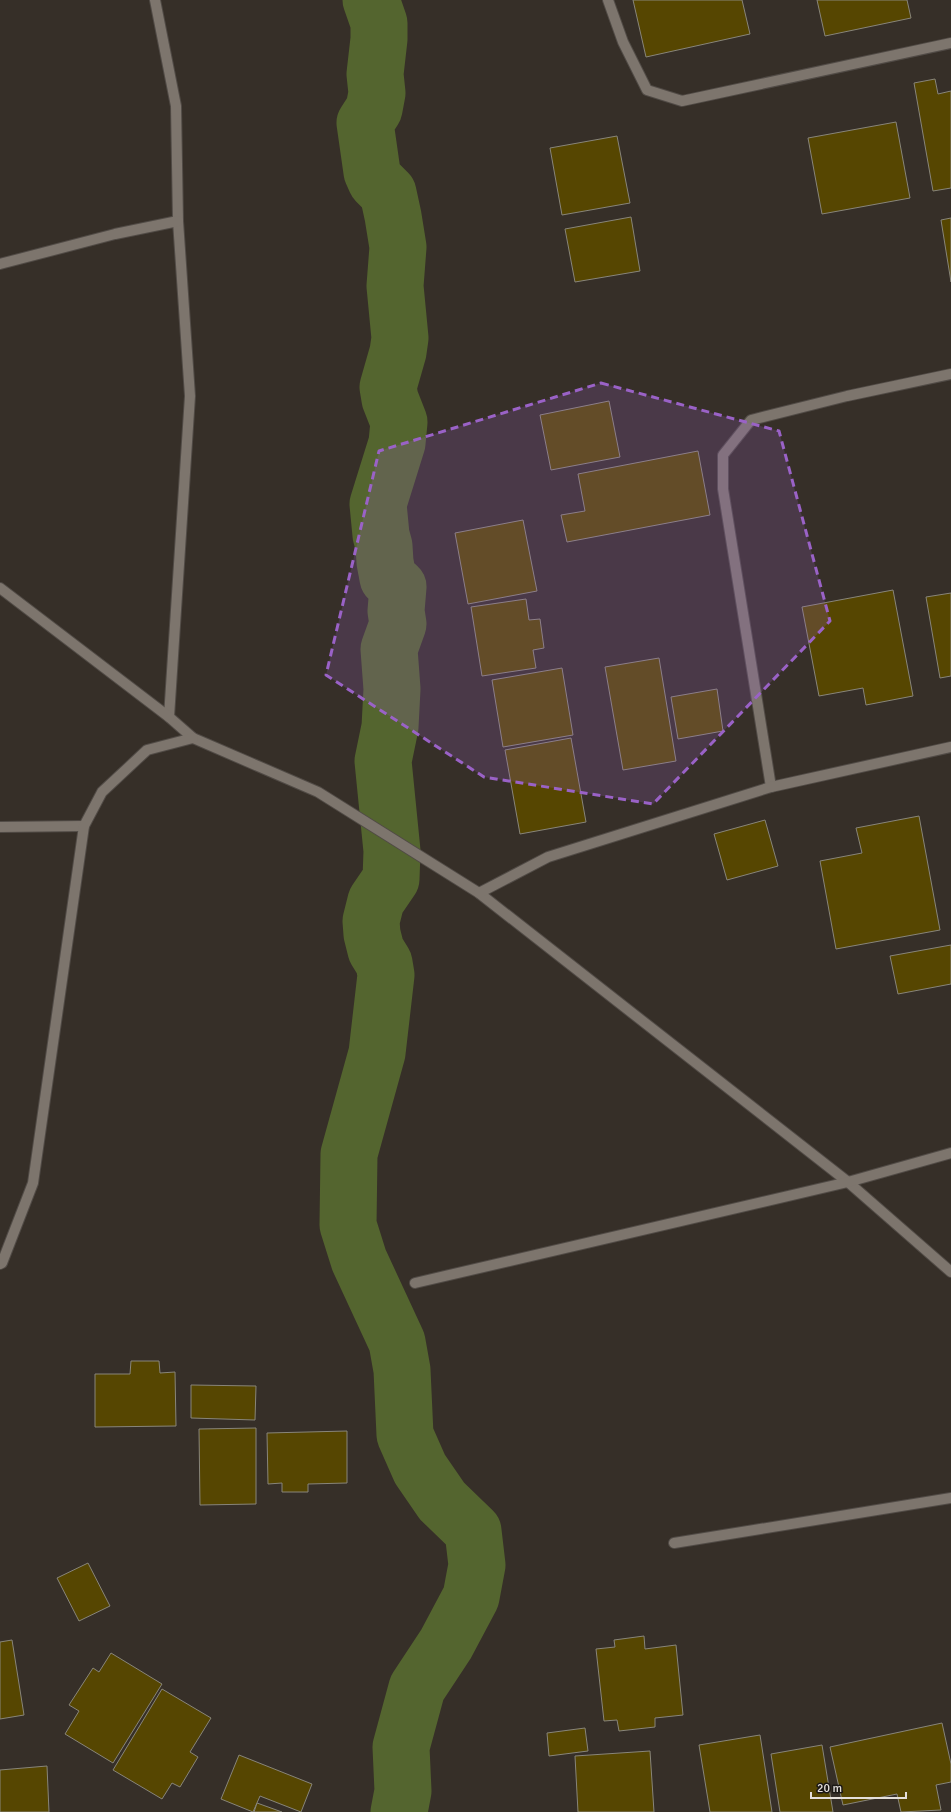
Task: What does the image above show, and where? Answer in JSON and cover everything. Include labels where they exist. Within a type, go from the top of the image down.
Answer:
[{"type":"street","points":[[155,0],[176,106],[178,220],[190,396],[169,717]]},
{"type":"street","points":[[608,0],[623,42],[647,90],[682,101],[951,43]]},
{"type":"street","points":[[0,264],[115,234],[178,220]]},
{"type":"street","points":[[771,787],[724,489],[723,455],[751,420],[847,396],[951,374]]},
{"type":"street","points":[[0,588],[169,717],[193,738],[318,792],[479,893],[848,1182],[951,1272]]},
{"type":"street","points":[[0,1264],[2,1263],[33,1183],[84,826],[102,792],[146,750],[193,738]]},
{"type":"street","points":[[479,893],[548,856],[771,787],[951,748]]},
{"type":"street","points":[[0,827],[84,826]]},
{"type":"street","points":[[415,1283],[848,1182],[951,1153]]},
{"type":"street","points":[[674,1543],[951,1498]]},
{"type":"highlighted area","points":[[601,383],[779,431],[830,621],[653,804],[484,777],[326,675],[379,451]]},
{"type":"building","points":[[633,0],[742,0],[750,34],[646,57]]},
{"type":"building","points":[[817,0],[907,0],[911,18],[825,36]]},
{"type":"building","points":[[935,79],[938,94],[951,91],[951,188],[933,191],[914,83]]},
{"type":"building","points":[[896,122],[910,198],[822,214],[808,138]]},
{"type":"building","points":[[617,136],[630,203],[562,215],[550,148]]},
{"type":"building","points":[[631,217],[640,271],[575,282],[565,229]]},
{"type":"building","points":[[951,218],[951,282],[941,220]]},
{"type":"building","points":[[609,401],[620,457],[551,470],[540,415]]},
{"type":"building","points":[[698,451],[710,515],[567,542],[561,515],[585,511],[578,474]]},
{"type":"building","points":[[523,520],[537,591],[468,604],[455,533]]},
{"type":"building","points":[[893,590],[913,696],[866,705],[863,688],[819,696],[802,607]]},
{"type":"building","points":[[951,593],[951,676],[940,678],[926,597]]},
{"type":"building","points":[[526,599],[529,620],[540,619],[544,648],[533,650],[536,668],[482,676],[471,607]]},
{"type":"building","points":[[659,658],[676,761],[623,770],[605,667]]},
{"type":"building","points":[[562,668],[573,735],[503,747],[492,680]]},
{"type":"building","points":[[717,689],[723,731],[678,739],[671,697]]},
{"type":"building","points":[[571,738],[586,822],[520,834],[505,750]]},
{"type":"building","points":[[919,816],[940,930],[836,949],[820,861],[862,853],[856,828]]},
{"type":"building","points":[[765,820],[778,866],[727,880],[714,834]]},
{"type":"building","points":[[951,945],[951,984],[898,994],[890,956]]},
{"type":"building","points":[[131,1361],[159,1361],[160,1373],[175,1372],[176,1426],[95,1427],[95,1374],[130,1374]]},
{"type":"building","points":[[191,1385],[256,1386],[255,1420],[191,1418]]},
{"type":"building","points":[[256,1428],[256,1504],[200,1505],[199,1429]]},
{"type":"building","points":[[347,1431],[347,1483],[308,1484],[308,1492],[282,1492],[282,1483],[268,1484],[267,1433]]},
{"type":"building","points":[[88,1563],[110,1606],[79,1621],[57,1578]]},
{"type":"building","points":[[644,1636],[645,1649],[676,1645],[683,1715],[655,1718],[655,1727],[619,1731],[617,1720],[604,1721],[596,1649],[615,1647],[614,1640]]},
{"type":"building","points":[[12,1640],[24,1715],[0,1719],[0,1642]]},
{"type":"building","points":[[111,1653],[162,1684],[113,1763],[65,1734],[79,1711],[69,1705],[93,1668],[99,1672]]},
{"type":"building","points":[[162,1689],[211,1718],[190,1752],[198,1757],[180,1787],[172,1783],[162,1799],[113,1770]]},
{"type":"building","points":[[942,1723],[951,1764],[951,1782],[936,1785],[941,1810],[901,1812],[897,1794],[843,1805],[830,1747]]},
{"type":"building","points":[[585,1728],[588,1751],[549,1756],[547,1733]]},
{"type":"building","points":[[760,1735],[772,1812],[710,1812],[699,1745]]},
{"type":"building","points":[[822,1745],[833,1812],[780,1812],[771,1754]]},
{"type":"building","points":[[650,1751],[654,1812],[578,1812],[575,1756]]},
{"type":"building","points":[[239,1755],[312,1784],[301,1812],[260,1796],[253,1812],[221,1799]]},
{"type":"building","points":[[47,1766],[49,1812],[0,1812],[0,1770]]},
{"type":"building","points":[[257,1803],[282,1812],[254,1812]]},
{"type":"waterway","points":[[371,0],[379,23],[379,39],[375,74],[377,93],[374,109],[365,123],[372,172],[376,181],[388,193],[398,247],[395,286],[400,338],[398,352],[388,387],[390,399],[399,422],[397,443],[378,504],[388,578],[398,587],[396,611],[398,624],[389,649],[392,689],[390,727],[383,761],[392,851],[391,879],[376,901],[371,921],[372,934],[376,950],[384,963],[386,975],[377,1053],[349,1154],[348,1225],[359,1260],[397,1342],[402,1370],[405,1435],[420,1469],[442,1501],[473,1531],[477,1565],[471,1597],[446,1644],[417,1688],[401,1747],[403,1791],[399,1812]]}]
